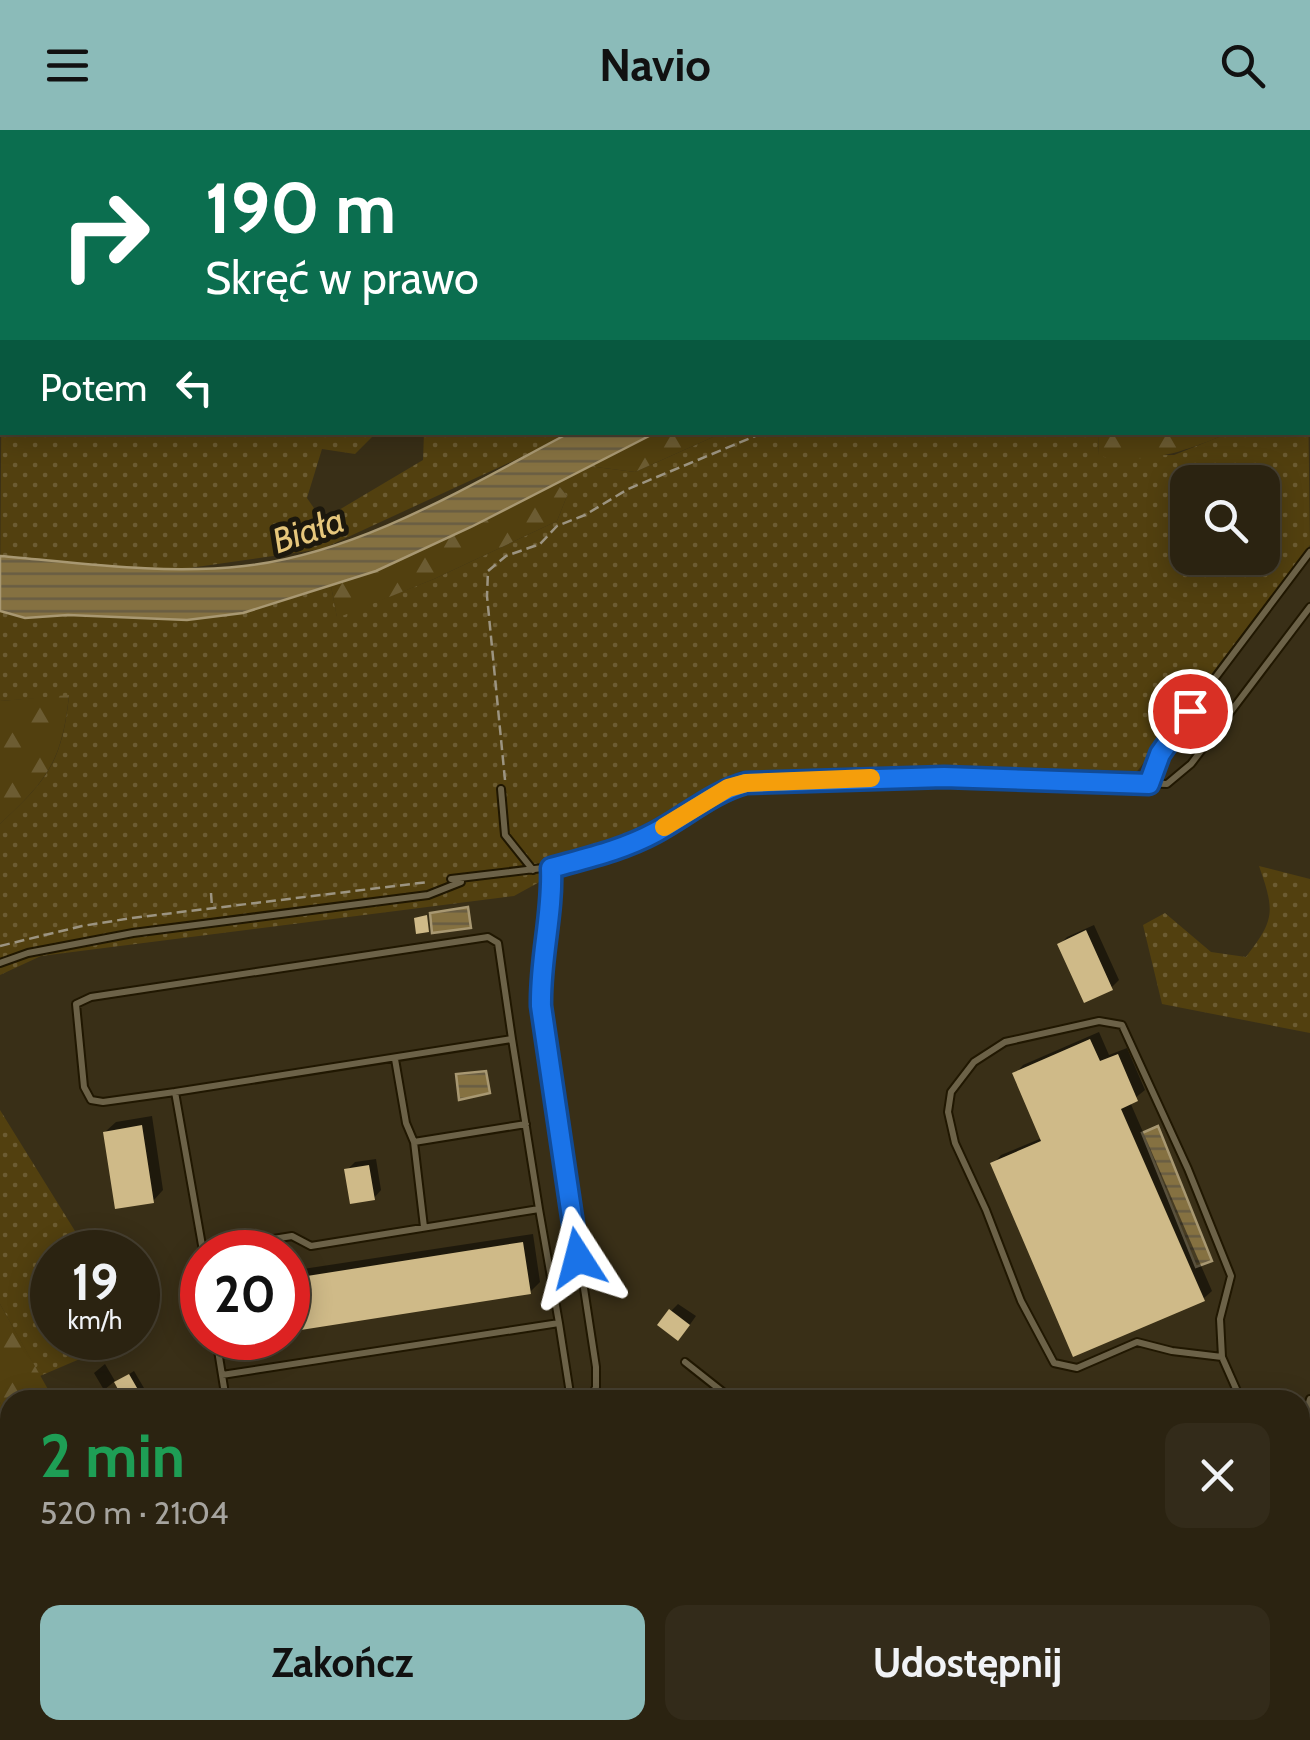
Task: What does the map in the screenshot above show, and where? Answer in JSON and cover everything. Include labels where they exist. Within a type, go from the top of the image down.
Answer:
[{"type":"lane","points":[[1149,784],[1166,743],[1310,552]]},
{"type":"lane","points":[[456,879],[551,868],[628,844],[654,833],[728,788],[746,783],[944,777],[1168,784],[1178,778],[1310,607]]},
{"type":"lane","points":[[1158,761],[1166,757]]},
{"type":"lane","points":[[501,789],[505,835],[532,870]]},
{"type":"lane","points":[[551,868],[552,895],[540,966],[541,1006],[596,1368],[595,1390]]},
{"type":"lane","points":[[0,963],[28,953],[133,933],[428,895],[461,882],[456,879]]},
{"type":"lane","points":[[512,1040],[103,1102],[91,1100],[84,1087],[76,1004],[92,997],[488,937],[498,944],[570,1390]]},
{"type":"lane","points":[[1222,1356],[1172,1351],[1137,1342],[1077,1368],[1054,1363],[1021,1301],[986,1210],[954,1144],[948,1112],[950,1092],[974,1062],[1006,1042],[1099,1021],[1122,1025],[1188,1169],[1231,1276],[1220,1319],[1222,1356],[1237,1390]]},
{"type":"lane","points":[[395,1059],[406,1123],[414,1142],[424,1227]]},
{"type":"lane","points":[[175,1092],[199,1230]]},
{"type":"lane","points":[[414,1142],[526,1124]]},
{"type":"lane","points":[[310,1245],[539,1208]]},
{"type":"lane","points":[[222,1375],[560,1323]]},
{"type":"lane","points":[[220,1360],[224,1390]]},
{"type":"lane","points":[[685,1362],[720,1390]]},
{"type":"path","points":[[501,789],[506,786],[487,596],[488,570],[506,556],[540,544],[557,526],[628,489],[759,435]]},
{"type":"path","points":[[0,946],[82,926],[456,879]]},
{"type":"path","points":[[210,893],[212,910]]},
{"type":"green space","points":[[1,435],[374,435],[355,454],[322,449],[307,498],[322,520],[423,460],[424,435],[563,435],[322,549],[0,595]]},
{"type":"green space","points":[[651,435],[718,435],[635,472],[588,466]]},
{"type":"green space","points":[[718,435],[1099,435],[1098,456],[1174,455],[1224,435],[1309,435],[1310,545],[1135,774],[741,771],[514,896],[41,956],[0,975],[0,824],[50,768],[62,738],[69,696],[0,701],[0,611],[37,618],[68,615],[187,620],[243,613],[331,586],[337,617],[434,579],[557,521],[567,496],[556,482],[588,466],[635,472]]},
{"type":"green space","points":[[1099,435],[1224,435],[1150,458],[1098,456]]},
{"type":"green space","points":[[556,482],[567,496],[557,521],[434,579],[337,618],[331,586],[389,564]]},
{"type":"green space","points":[[69,695],[62,737],[50,767],[0,824],[0,701]]},
{"type":"green space","points":[[1259,866],[1310,879],[1310,1033],[1162,1004],[1143,925],[1165,913],[1211,952],[1246,957],[1263,934],[1269,914],[1268,894]]},
{"type":"green space","points":[[0,1110],[74,1230],[30,1230],[30,1358],[0,1304]]},
{"type":"green space","points":[[0,1304],[30,1360],[48,1390],[0,1390]]},
{"type":"green space","points":[[31,1360],[77,1360],[40,1376]]},
{"type":"shaded area","points":[[565,435],[651,435],[376,571],[243,613],[187,620],[68,615],[25,618],[0,611],[0,556],[122,567],[244,566],[330,547],[452,495]]},
{"type":"shaded area","points":[[468,907],[471,928],[432,933],[430,913]]},
{"type":"shaded area","points":[[486,1071],[490,1093],[459,1100],[456,1074]]},
{"type":"shaded area","points":[[1158,1126],[1212,1261],[1196,1267],[1142,1133]]},
{"type":"building","points":[[427,915],[429,932],[416,934],[414,918]]},
{"type":"building","points":[[1086,930],[1113,990],[1084,1003],[1057,944]]},
{"type":"building","points":[[1090,1039],[1100,1061],[1118,1054],[1138,1101],[1121,1109],[1205,1301],[1073,1357],[990,1163],[1041,1141],[1012,1073]]},
{"type":"building","points":[[142,1125],[154,1203],[115,1209],[103,1132]]},
{"type":"building","points":[[369,1165],[375,1200],[350,1204],[344,1169]]},
{"type":"building","points":[[523,1242],[531,1294],[310,1329],[310,1276]]},
{"type":"building","points":[[669,1309],[690,1325],[678,1341],[657,1325]]},
{"type":"building","points":[[129,1374],[138,1390],[118,1390],[114,1382]]},
{"type":"slow traffic","points":[[664,827],[728,788],[746,783],[871,778]]},
{"type":"route","points":[[578,1258],[541,1006],[540,966],[552,895],[551,868],[616,850],[654,833],[728,788],[746,783],[944,777],[1149,784],[1166,743],[1190,711]]},
{"type":"water label","name":"Biała","points":[[308,530]]}]
